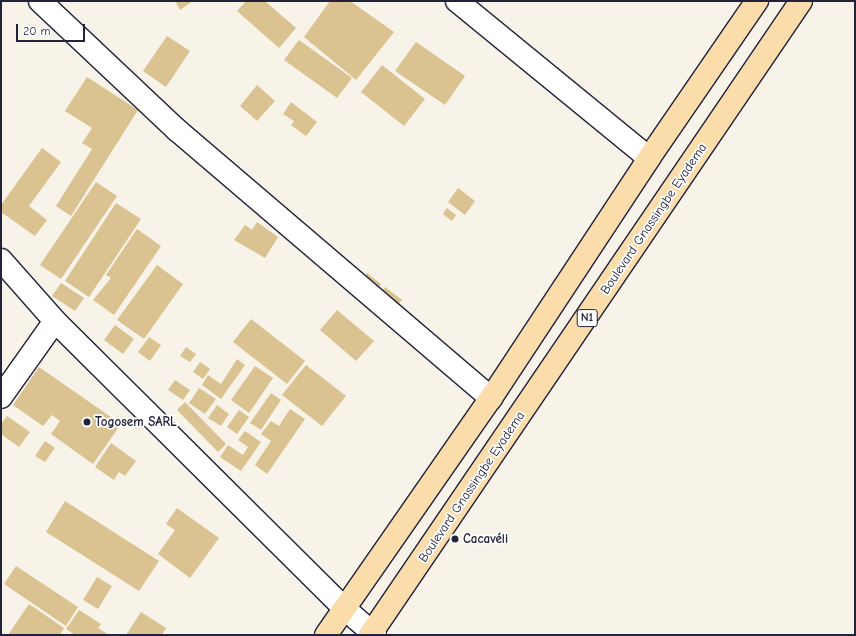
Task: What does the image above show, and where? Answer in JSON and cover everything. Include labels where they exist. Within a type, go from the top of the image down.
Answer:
[{"type":"highway","points":[[326,635],[491,398],[649,158],[757,1]]},
{"type":"highway","name":"Boulevard Gnassingbe Eyadema","points":[[372,634],[801,1]]},
{"type":"street","points":[[40,1],[177,130],[491,398]]},
{"type":"street","points":[[457,1],[649,158]]},
{"type":"street","points":[[1,260],[55,321],[372,634]]},
{"type":"street","points":[[1,397],[55,321]]},
{"type":"building","points":[[175,1],[193,1],[180,10]]},
{"type":"building","points":[[246,1],[265,1],[296,28],[279,48],[237,11]]},
{"type":"building","points":[[330,1],[350,1],[394,32],[356,80],[304,37]]},
{"type":"building","points":[[167,36],[190,51],[166,87],[143,71]]},
{"type":"building","points":[[299,40],[352,78],[337,98],[284,60]]},
{"type":"building","points":[[416,42],[465,76],[445,105],[395,71]]},
{"type":"building","points":[[382,65],[425,99],[404,126],[361,92]]},
{"type":"building","points":[[87,77],[138,110],[71,216],[56,206],[92,149],[82,143],[92,128],[65,111]]},
{"type":"building","points":[[257,85],[275,101],[257,121],[240,106]]},
{"type":"building","points":[[291,102],[317,122],[306,136],[291,125],[294,121],[283,114]]},
{"type":"building","points":[[42,148],[61,162],[29,206],[47,220],[35,236],[1,212],[1,205]]},
{"type":"building","points":[[96,182],[117,196],[61,279],[40,265]]},
{"type":"building","points":[[458,188],[475,201],[465,215],[448,202]]},
{"type":"building","points":[[116,203],[141,219],[89,297],[65,281]]},
{"type":"building","points":[[447,208],[456,215],[452,221],[443,214]]},
{"type":"building","points":[[257,222],[278,237],[265,258],[234,240],[245,225],[252,230]]},
{"type":"building","points":[[137,229],[161,246],[114,315],[93,300],[111,278],[106,275]]},
{"type":"building","points":[[157,265],[183,284],[144,339],[117,320]]},
{"type":"building","points":[[367,273],[381,284],[375,293],[361,283]]},
{"type":"building","points":[[61,283],[84,298],[75,311],[52,296]]},
{"type":"building","points":[[385,287],[402,300],[395,308],[379,295]]},
{"type":"building","points":[[337,310],[374,341],[356,361],[320,330]]},
{"type":"building","points":[[251,319],[305,361],[287,384],[233,342]]},
{"type":"building","points":[[115,325],[134,339],[123,354],[104,340]]},
{"type":"building","points":[[149,337],[161,345],[150,361],[138,352]]},
{"type":"building","points":[[186,347],[196,354],[190,362],[180,356]]},
{"type":"building","points":[[237,359],[245,365],[221,399],[202,385],[208,375],[221,384]]},
{"type":"building","points":[[200,362],[210,369],[203,379],[193,372]]},
{"type":"building","points":[[306,365],[346,396],[322,426],[282,395]]},
{"type":"building","points":[[255,366],[273,378],[249,413],[231,400]]},
{"type":"building","points":[[39,367],[121,424],[93,464],[51,434],[60,421],[52,415],[43,426],[13,405]]},
{"type":"building","points":[[175,380],[190,390],[183,400],[168,390]]},
{"type":"building","points":[[199,388],[216,399],[205,414],[189,403]]},
{"type":"building","points":[[271,393],[281,400],[261,430],[250,423]]},
{"type":"building","points":[[185,402],[226,444],[218,452],[177,410]]},
{"type":"building","points":[[217,405],[229,414],[221,426],[208,418]]},
{"type":"building","points":[[290,409],[305,419],[267,474],[255,465],[271,441],[261,434],[271,421],[279,426]]},
{"type":"building","points":[[239,410],[249,417],[237,434],[227,427]]},
{"type":"building","points":[[7,416],[30,432],[19,447],[1,434],[1,424]]},
{"type":"building","points":[[245,431],[261,442],[241,471],[220,457],[228,445],[243,455],[248,447],[238,440]]},
{"type":"building","points":[[45,441],[55,448],[45,462],[35,456]]},
{"type":"building","points":[[111,443],[136,461],[125,476],[119,472],[114,480],[95,467]]},
{"type":"building","points":[[65,501],[159,561],[139,591],[46,532]]},
{"type":"building","points":[[177,508],[219,538],[190,578],[158,554],[175,530],[166,524]]},
{"type":"building","points":[[16,566],[78,607],[66,626],[4,584]]},
{"type":"building","points":[[97,577],[112,586],[98,609],[83,600]]},
{"type":"building","points":[[29,604],[64,628],[60,635],[8,635]]},
{"type":"building","points":[[79,610],[101,624],[98,628],[109,635],[75,635],[66,629]]},
{"type":"building","points":[[141,612],[166,628],[162,635],[126,635]]},
{"type":"place","name":"Togosem SARL","points":[[87,422]]},
{"type":"place","name":"Cacavéli","points":[[455,539]]}]
